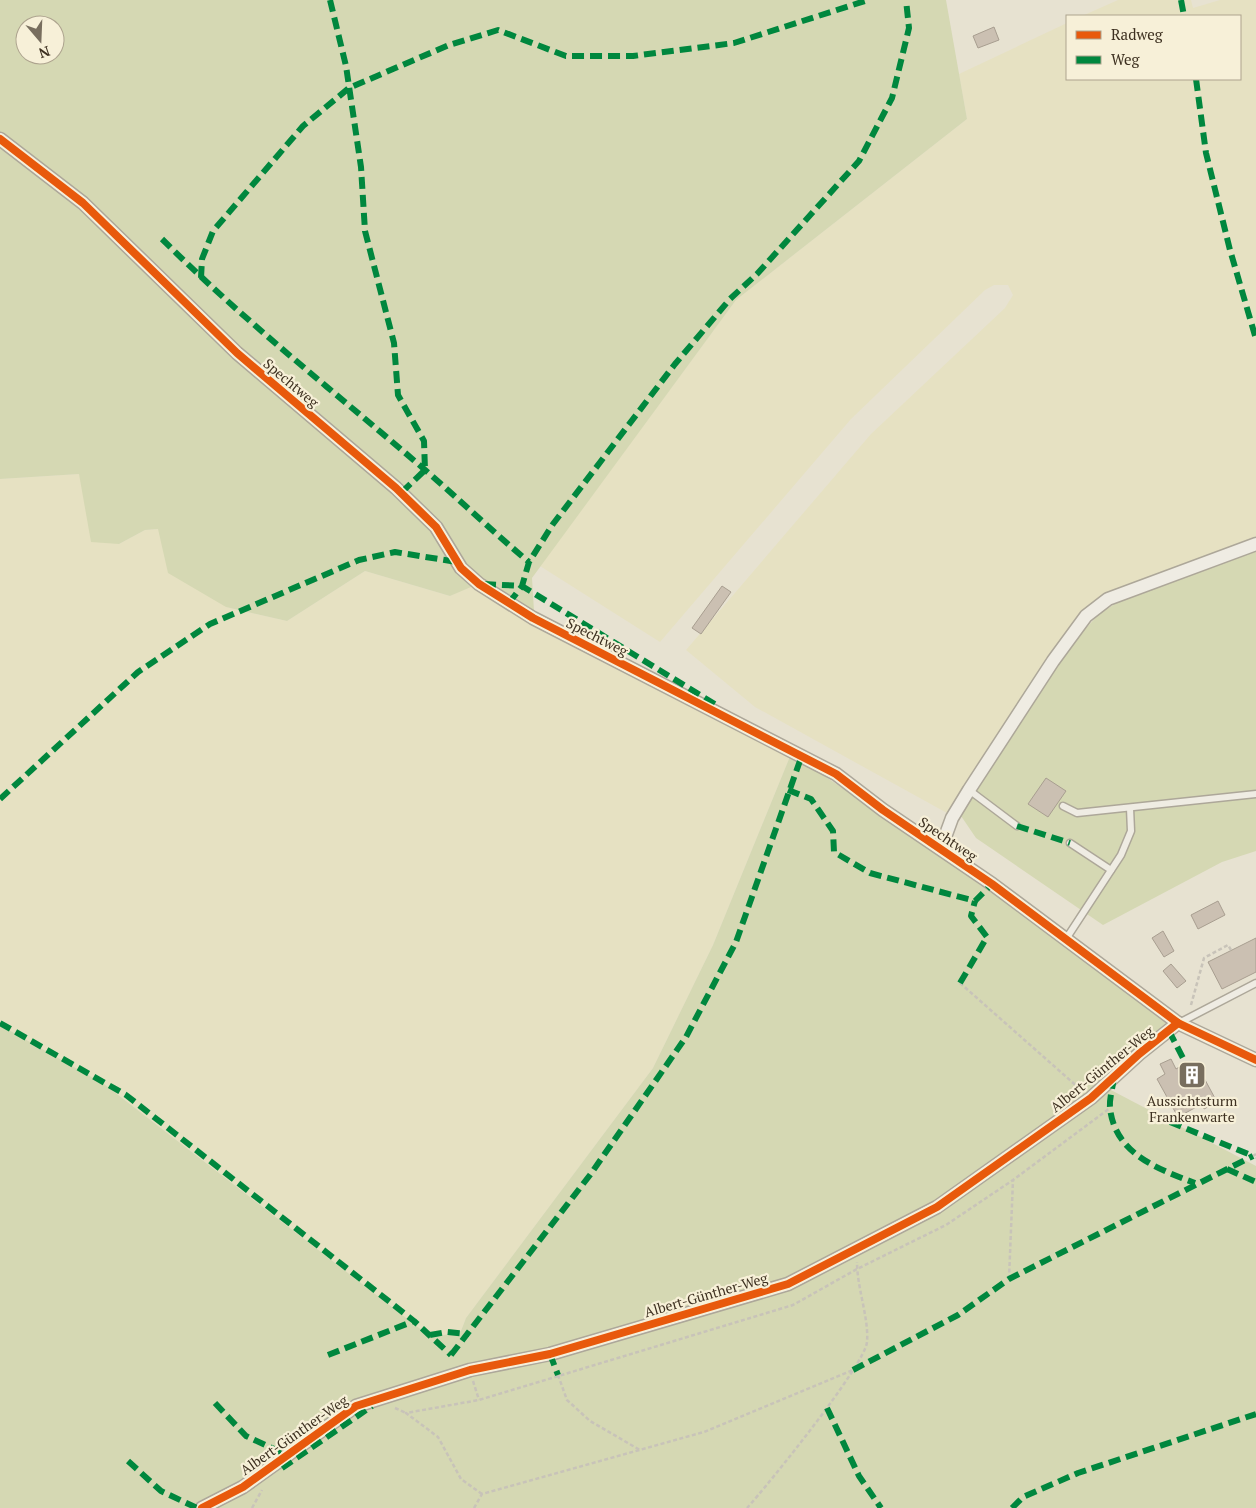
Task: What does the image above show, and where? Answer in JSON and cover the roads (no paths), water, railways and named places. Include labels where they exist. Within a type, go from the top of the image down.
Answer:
[{"type":"street","name":"Spechtweg","points":[[0,139],[83,203],[237,353],[396,488],[436,527],[461,568],[479,584],[533,618],[836,774],[883,810],[941,848],[1182,1021],[1256,1060]]},
{"type":"street","points":[[941,848],[952,818],[969,790],[1053,661],[1086,616],[1108,599],[1256,544]]},
{"type":"street","name":"Albert-Günther-Weg","points":[[202,1508],[243,1487],[356,1406],[470,1370],[550,1354],[788,1284],[936,1208],[1091,1098],[1139,1054],[1182,1021]]},
{"type":"lane","points":[[969,790],[1017,826]]},
{"type":"lane","points":[[1063,806],[1077,814],[1256,794]]},
{"type":"lane","points":[[1066,939],[1121,854],[1132,831],[1130,808]]},
{"type":"lane","points":[[1070,843],[1112,870]]},
{"type":"lane","points":[[1182,1021],[1256,983]]},
{"type":"place","name":"Aussichtsturm Frankenwarte","points":[[1192,1075]]}]
